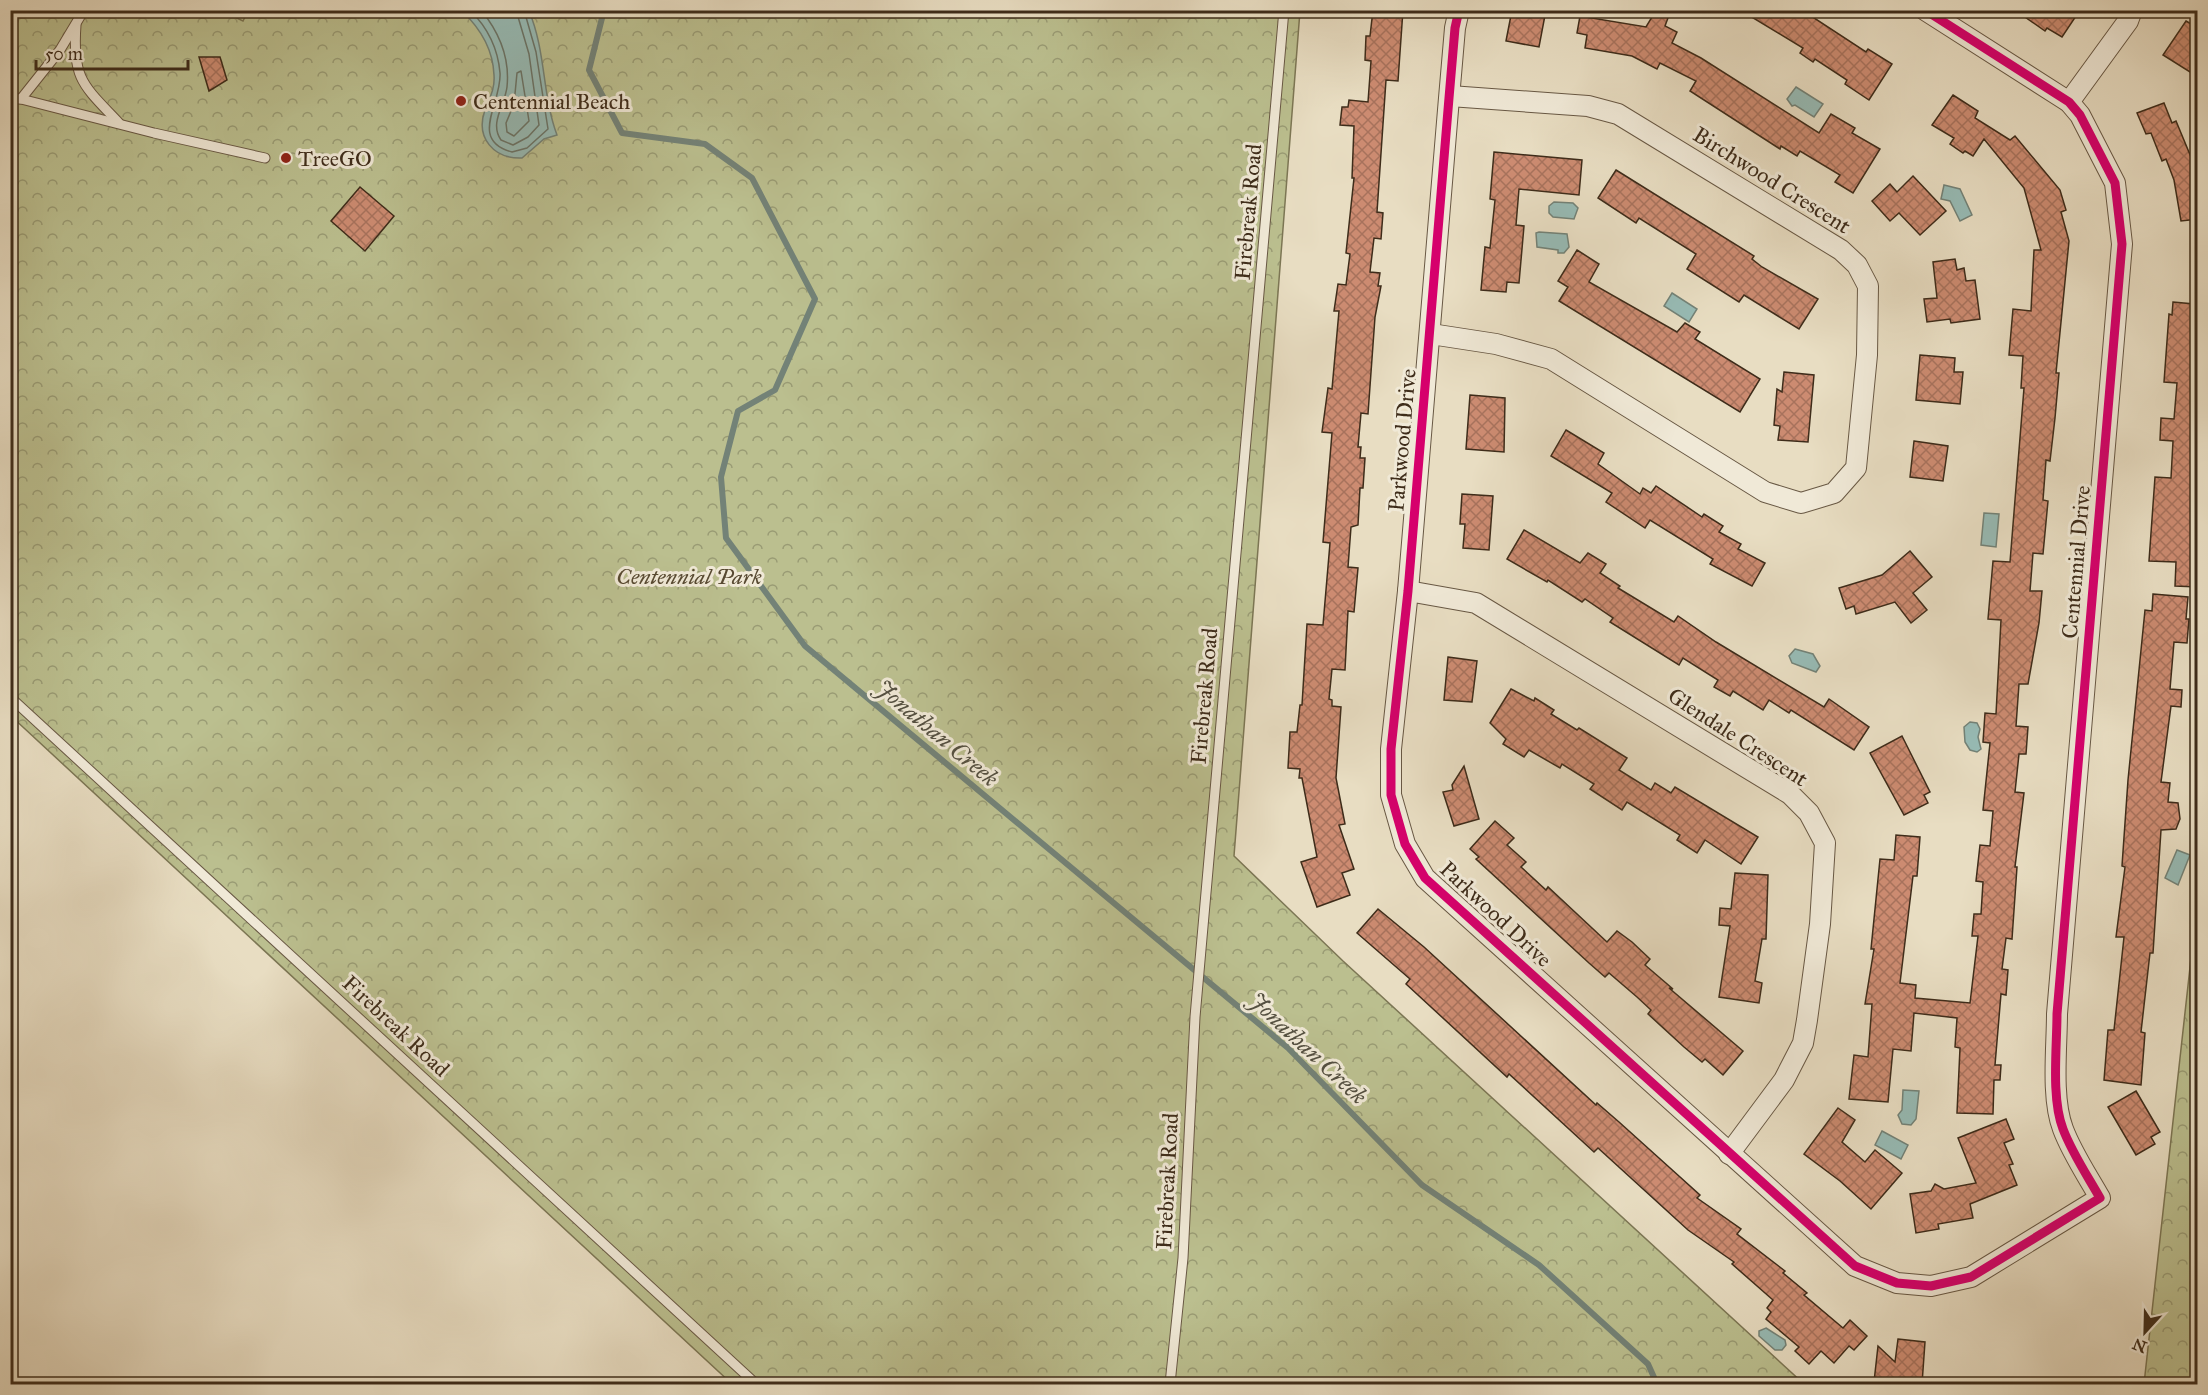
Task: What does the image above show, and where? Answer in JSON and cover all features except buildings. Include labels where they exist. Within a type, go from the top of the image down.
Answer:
[{"type":"street","name":"Parkwood Drive","points":[[1459,10],[1455,28],[1408,591],[1391,749],[1391,795],[1405,844],[1425,878],[1855,1266],[1897,1283],[1931,1286],[1971,1277],[2100,1198]]},
{"type":"street","name":"Centennial Drive","points":[[1925,10],[2069,102],[2080,115],[2115,183],[2122,244],[2057,1014],[2057,1090],[2062,1126],[2079,1163],[2100,1198]]},
{"type":"street","points":[[2069,102],[2128,21],[2132,10]]},
{"type":"street","name":"Birchwood Crescent","points":[[1431,334],[1496,344],[1551,359],[1765,492],[1774,495],[1801,503],[1834,493],[1856,468],[1867,355],[1868,286],[1857,265],[1841,250],[1618,114],[1588,106],[1450,96]]},
{"type":"street","name":"Glendale Crescent","points":[[1408,591],[1476,603],[1790,794],[1809,813],[1824,843],[1820,924],[1803,1043],[1784,1080],[1729,1154]]},
{"type":"lane","points":[[21,99],[60,50],[84,10]]},
{"type":"lane","name":"Firebreak Road","points":[[1170,1384],[1183,1257],[1195,1017],[1284,10]]},
{"type":"lane","points":[[76,25],[76,71],[93,96],[120,124]]},
{"type":"lane","points":[[10,99],[21,99],[265,158]]},
{"type":"lane","name":"Firebreak Road","points":[[10,696],[756,1384]]},
{"type":"green space","name":"Centennial Park","points":[[10,11],[1300,11],[1234,856],[1343,961],[1804,1384],[732,1384],[11,716]]},
{"type":"green space","points":[[222,11],[248,11],[243,21]]},
{"type":"green space","points":[[2197,904],[2197,1384],[2144,1384]]},
{"type":"water","points":[[462,11],[529,11],[538,42],[552,120],[557,135],[544,139],[522,158],[503,155],[495,151],[485,138],[483,120],[493,89],[493,65],[484,39]]},
{"type":"water","points":[[1796,87],[1823,104],[1814,117],[1795,105],[1792,106],[1787,99]]},
{"type":"water","points":[[1944,185],[1960,189],[1972,215],[1960,221],[1950,201],[1941,199]]},
{"type":"water","points":[[1554,202],[1573,203],[1578,208],[1574,219],[1553,217],[1549,213],[1549,206]]},
{"type":"water","points":[[1536,233],[1567,234],[1569,247],[1564,253],[1558,253],[1558,250],[1537,247]]},
{"type":"water","points":[[1672,293],[1697,309],[1689,322],[1664,306]]},
{"type":"water","points":[[1984,513],[1999,514],[1996,547],[1981,545]]},
{"type":"water","points":[[1795,649],[1813,654],[1820,666],[1816,672],[1792,663],[1789,656]]},
{"type":"water","points":[[1970,722],[1977,723],[1980,729],[1978,737],[1981,749],[1977,752],[1970,750],[1965,742],[1964,727]]},
{"type":"water","points":[[2177,850],[2190,855],[2178,885],[2165,878]]},
{"type":"water","points":[[1903,1090],[1919,1091],[1916,1119],[1911,1125],[1902,1124],[1898,1115],[1902,1110]]},
{"type":"water","points":[[1882,1131],[1908,1145],[1901,1159],[1875,1145]]},
{"type":"water","points":[[1766,1328],[1785,1340],[1786,1345],[1782,1350],[1775,1350],[1759,1336],[1759,1331]]},
{"type":"waterway","name":"Jonathan Creek","points":[[604,10],[589,70],[622,133],[705,144],[752,178],[815,299],[775,390],[738,411],[721,477],[726,538],[805,646],[1288,1048],[1422,1185],[1539,1265],[1648,1364],[1657,1384]]},
{"type":"cycle path","points":[[1459,10],[1455,28],[1408,591],[1391,749],[1391,795],[1405,844],[1425,878],[1855,1266],[1897,1283],[1931,1286],[1971,1277],[2100,1198],[2075,1155],[2059,1117],[2056,1057],[2057,1014],[2122,244],[2115,183],[2080,115],[2069,102],[1925,10]]},
{"type":"place","name":"Centennial Beach","points":[[461,101]]},
{"type":"place","name":"TreeGO","points":[[286,158]]}]
